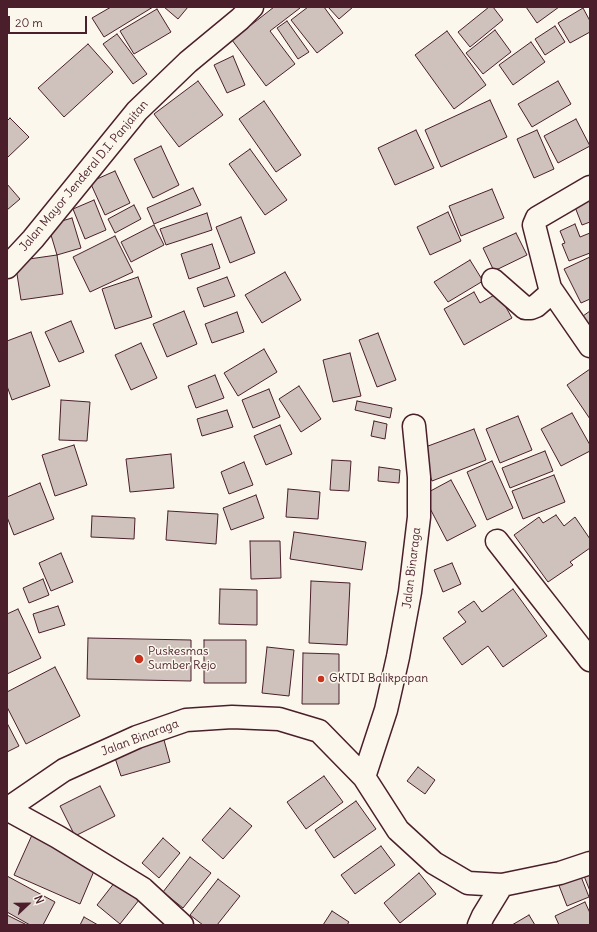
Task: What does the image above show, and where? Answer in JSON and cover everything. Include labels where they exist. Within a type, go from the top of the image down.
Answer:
[{"type":"street","name":"Jalan Mayor Jenderal D.I. Panjaitan","points":[[7,267],[33,239],[137,111],[188,62],[240,19],[252,7]]},
{"type":"street","points":[[590,187],[537,218],[534,225],[550,288],[590,346]]},
{"type":"street","points":[[493,280],[525,308],[534,308],[552,292]]},
{"type":"street","name":"Jalan Binaraga","points":[[364,776],[386,710],[410,592],[419,517],[419,477],[414,426]]},
{"type":"street","points":[[497,541],[590,660]]},
{"type":"street","name":"Jalan Binaraga","points":[[7,809],[64,770],[137,737],[186,720],[232,717],[278,719],[319,731],[364,776],[398,830],[434,863],[468,883],[502,885],[560,873],[590,863]]},
{"type":"street","points":[[7,809],[58,836],[143,889],[182,925]]},
{"type":"street","points":[[479,925],[502,885]]},
{"type":"building","points":[[111,7],[153,7],[104,37],[92,18]]},
{"type":"building","points":[[164,7],[188,7],[178,19]]},
{"type":"building","points":[[274,7],[300,7],[270,31],[295,64],[266,86],[232,40]]},
{"type":"building","points":[[308,7],[324,7],[343,33],[317,53],[291,20]]},
{"type":"building","points":[[328,7],[353,7],[339,19]]},
{"type":"building","points":[[489,7],[493,7],[503,20],[470,47],[458,32]]},
{"type":"building","points":[[526,7],[559,7],[537,23]]},
{"type":"building","points":[[583,8],[590,21],[590,32],[570,43],[558,23]]},
{"type":"building","points":[[157,9],[171,32],[134,54],[120,31]]},
{"type":"building","points":[[287,21],[309,52],[298,59],[277,28]]},
{"type":"building","points":[[555,26],[565,42],[545,55],[535,39]]},
{"type":"building","points":[[495,30],[511,52],[483,74],[466,53]]},
{"type":"building","points":[[447,31],[486,85],[454,109],[415,55]]},
{"type":"building","points":[[117,34],[147,74],[133,84],[103,44]]},
{"type":"building","points":[[531,42],[545,62],[513,85],[499,65]]},
{"type":"building","points":[[88,44],[113,72],[64,117],[38,88]]},
{"type":"building","points":[[233,56],[245,85],[227,93],[214,65]]},
{"type":"building","points":[[198,81],[223,115],[179,147],[154,114]]},
{"type":"building","points":[[558,81],[571,104],[532,127],[518,104]]},
{"type":"building","points":[[490,100],[507,137],[441,167],[425,130]]},
{"type":"building","points":[[264,101],[301,155],[276,172],[239,119]]},
{"type":"building","points":[[10,118],[29,137],[8,157],[7,121]]},
{"type":"building","points":[[576,119],[590,146],[558,163],[544,136]]},
{"type":"building","points":[[416,130],[434,168],[395,185],[378,148]]},
{"type":"building","points":[[537,130],[554,169],[534,178],[517,139]]},
{"type":"building","points":[[161,146],[179,185],[153,198],[134,159]]},
{"type":"building","points":[[250,149],[287,200],[265,215],[229,164]]},
{"type":"building","points":[[115,171],[130,203],[105,215],[90,182]]},
{"type":"building","points":[[7,184],[20,199],[7,210]]},
{"type":"building","points":[[193,188],[201,205],[154,224],[147,208]]},
{"type":"building","points":[[492,189],[504,218],[461,236],[449,206]]},
{"type":"building","points":[[94,200],[106,230],[85,239],[73,209]]},
{"type":"building","points":[[590,200],[590,222],[582,225],[575,207]]},
{"type":"building","points":[[134,205],[141,219],[115,233],[108,219]]},
{"type":"building","points":[[448,212],[461,241],[430,255],[417,227]]},
{"type":"building","points":[[207,213],[212,230],[166,245],[160,229]]},
{"type":"building","points":[[241,217],[255,253],[230,263],[216,227]]},
{"type":"building","points":[[72,218],[81,248],[57,255],[48,225]]},
{"type":"building","points":[[575,224],[580,237],[590,233],[590,253],[569,261],[562,244],[565,243],[560,231]]},
{"type":"building","points":[[154,225],[164,245],[131,262],[121,242]]},
{"type":"building","points":[[516,233],[527,255],[494,271],[483,248]]},
{"type":"building","points":[[115,236],[133,272],[90,292],[73,257]]},
{"type":"building","points":[[212,244],[220,268],[189,279],[181,254]]},
{"type":"building","points":[[57,255],[63,294],[21,300],[15,261]]},
{"type":"building","points":[[590,257],[590,299],[581,303],[564,269]]},
{"type":"building","points":[[470,260],[483,281],[448,302],[434,282]]},
{"type":"building","points":[[285,272],[301,300],[262,323],[245,295]]},
{"type":"building","points":[[138,277],[152,317],[115,329],[102,289]]},
{"type":"building","points":[[227,277],[235,296],[204,307],[197,288]]},
{"type":"building","points":[[474,292],[480,303],[498,293],[512,318],[464,345],[444,309]]},
{"type":"building","points":[[184,311],[197,344],[167,357],[153,324]]},
{"type":"building","points":[[590,311],[590,340],[576,321]]},
{"type":"building","points":[[237,312],[244,332],[212,343],[205,324]]},
{"type":"building","points":[[71,321],[84,352],[59,362],[45,332]]},
{"type":"building","points":[[31,332],[50,386],[12,400],[7,386],[7,341]]},
{"type":"building","points":[[378,333],[396,380],[377,387],[359,340]]},
{"type":"building","points":[[141,343],[157,378],[131,390],[115,355]]},
{"type":"building","points":[[264,349],[277,372],[238,396],[224,373]]},
{"type":"building","points":[[350,353],[361,396],[333,402],[323,360]]},
{"type":"building","points":[[590,369],[590,419],[567,385]]},
{"type":"building","points":[[215,375],[224,398],[196,408],[188,386]]},
{"type":"building","points":[[299,386],[321,419],[301,432],[279,399]]},
{"type":"building","points":[[269,389],[280,417],[253,428],[242,400]]},
{"type":"building","points":[[61,400],[90,402],[87,441],[59,440]]},
{"type":"building","points":[[357,401],[392,408],[390,418],[355,410]]},
{"type":"building","points":[[227,410],[233,427],[202,436],[197,419]]},
{"type":"building","points":[[572,413],[590,445],[590,451],[561,466],[541,429]]},
{"type":"building","points":[[518,416],[532,450],[500,463],[486,429]]},
{"type":"building","points":[[374,421],[387,424],[385,439],[371,436]]},
{"type":"building","points":[[280,425],[292,454],[266,465],[254,436]]},
{"type":"building","points":[[474,429],[486,460],[432,481],[420,449]]},
{"type":"building","points":[[74,445],[87,485],[55,496],[42,455]]},
{"type":"building","points":[[545,451],[553,471],[510,488],[502,468]]},
{"type":"building","points":[[171,454],[174,488],[130,492],[126,459]]},
{"type":"building","points":[[332,460],[351,461],[349,491],[330,490]]},
{"type":"building","points":[[492,461],[513,508],[487,520],[467,472]]},
{"type":"building","points":[[244,462],[253,485],[229,494],[221,472]]},
{"type":"building","points":[[379,467],[400,470],[399,483],[378,481]]},
{"type":"building","points":[[554,475],[565,502],[523,519],[512,491]]},
{"type":"building","points":[[451,480],[476,526],[447,541],[423,495]]},
{"type":"building","points":[[40,483],[54,519],[14,535],[7,517],[7,497]]},
{"type":"building","points":[[288,489],[320,492],[318,519],[286,517]]},
{"type":"building","points":[[256,495],[264,518],[231,530],[223,508]]},
{"type":"building","points":[[168,511],[218,514],[216,544],[166,540]]},
{"type":"building","points":[[556,515],[564,526],[575,517],[590,539],[590,548],[570,562],[573,565],[548,582],[514,535],[539,517],[543,523]]},
{"type":"building","points":[[92,516],[135,518],[134,539],[91,537]]},
{"type":"building","points":[[294,532],[366,542],[362,570],[290,559]]},
{"type":"building","points":[[250,541],[280,541],[281,578],[251,579]]},
{"type":"building","points":[[61,553],[73,582],[51,591],[39,563]]},
{"type":"building","points":[[452,563],[461,584],[443,592],[434,570]]},
{"type":"building","points":[[43,579],[49,595],[29,603],[23,588]]},
{"type":"building","points":[[311,581],[350,583],[347,645],[309,643]]},
{"type":"building","points":[[220,589],[257,590],[257,625],[219,624]]},
{"type":"building","points":[[513,589],[547,636],[503,667],[488,646],[462,665],[443,638],[466,622],[458,612],[474,601],[482,612]]},
{"type":"building","points":[[58,606],[65,625],[39,633],[33,614]]},
{"type":"building","points":[[18,609],[41,658],[7,674],[7,614]]},
{"type":"building","name":"Puskesmas Sumber Rejo","points":[[88,638],[191,640],[191,681],[87,679]]},
{"type":"building","points":[[204,640],[246,640],[246,683],[204,683]]},
{"type":"building","points":[[267,647],[294,650],[289,696],[262,693]]},
{"type":"building","name":"GKTDI Balikpapan","points":[[303,653],[339,654],[339,704],[302,704]]},
{"type":"building","points":[[55,667],[80,716],[26,744],[7,707],[7,692]]},
{"type":"building","points":[[7,723],[19,746],[7,752]]},
{"type":"building","points":[[164,740],[170,762],[121,776],[114,755]]},
{"type":"building","points":[[418,767],[435,780],[425,794],[407,781]]},
{"type":"building","points":[[324,776],[343,802],[306,829],[287,802]]},
{"type":"building","points":[[100,786],[115,816],[75,836],[60,806]]},
{"type":"building","points":[[356,801],[376,829],[334,858],[315,830]]},
{"type":"building","points":[[230,808],[252,826],[223,859],[202,840]]},
{"type":"building","points":[[32,835],[97,864],[80,904],[14,875]]},
{"type":"building","points":[[163,838],[180,853],[159,878],[142,863]]},
{"type":"building","points":[[381,846],[395,865],[355,894],[341,875]]},
{"type":"building","points":[[190,857],[211,873],[183,908],[163,892]]},
{"type":"building","points":[[419,873],[436,894],[400,923],[384,903]]},
{"type":"building","points":[[580,874],[589,897],[567,906],[558,883]]},
{"type":"building","points":[[590,874],[590,891],[584,876]]},
{"type":"building","points":[[7,876],[55,902],[43,925],[30,925],[7,912]]},
{"type":"building","points":[[218,879],[240,896],[217,925],[203,925],[190,915]]},
{"type":"building","points":[[115,882],[139,900],[120,924],[97,905]]},
{"type":"building","points":[[585,902],[590,913],[590,925],[559,925],[555,916]]},
{"type":"building","points":[[332,911],[349,922],[347,925],[323,925]]},
{"type":"building","points":[[7,915],[27,925],[7,925]]},
{"type":"building","points":[[529,915],[535,925],[512,925]]},
{"type":"building","points":[[84,917],[98,925],[80,925]]},
{"type":"place","name":"Puskesmas Sumber Rejo","points":[[139,659]]},
{"type":"place","name":"GKTDI Balikpapan","points":[[321,679]]}]
